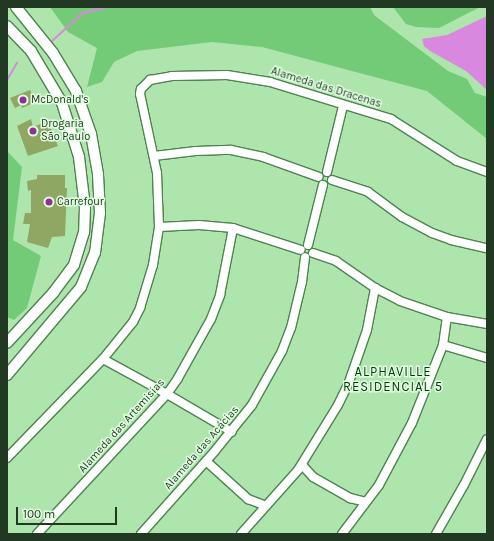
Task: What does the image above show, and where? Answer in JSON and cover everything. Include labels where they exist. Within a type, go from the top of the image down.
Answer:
[{"type":"main road","points":[[7,375],[58,318],[81,287],[95,253],[100,213],[98,174],[91,134],[76,91],[53,53],[16,7]]},
{"type":"main road","points":[[7,26],[31,51],[62,103],[79,157],[85,207],[84,232],[74,265],[54,292],[7,343]]},
{"type":"street","name":"Alameda das Dracenas","points":[[154,156],[140,94],[145,83],[156,78],[172,76],[246,77],[292,88],[343,106],[391,120],[457,161],[487,172]]},
{"type":"street","points":[[319,177],[327,172],[343,106]]},
{"type":"street","points":[[7,458],[103,360],[133,322],[140,308],[154,266],[159,227],[154,156],[196,150],[231,150],[263,157],[319,177],[323,185],[332,180]]},
{"type":"street","points":[[327,172],[332,180],[368,192],[402,217],[432,233],[451,240],[487,248]]},
{"type":"street","name":"Alameda das Acácias","points":[[142,534],[232,432],[252,405],[282,351],[297,305],[307,251],[323,185]]},
{"type":"street","points":[[159,227],[199,225],[233,228],[336,261],[375,288],[416,307],[447,317],[487,324]]},
{"type":"street","name":"Alameda das Artemisias","points":[[37,534],[168,394],[201,341],[211,319],[220,295],[233,228]]},
{"type":"street","points":[[241,534],[295,474],[322,434],[349,382],[367,330],[375,288]]},
{"type":"street","points":[[342,534],[357,516],[393,460],[412,423],[443,345],[447,317]]},
{"type":"street","points":[[443,345],[486,354]]},
{"type":"street","points":[[103,360],[168,394],[232,432]]},
{"type":"street","points":[[436,534],[472,471],[487,439]]},
{"type":"street","points":[[206,462],[248,499],[266,506]]},
{"type":"street","points":[[302,465],[314,477],[350,498],[366,502]]},
{"type":"street","points":[[295,474],[314,477]]},
{"type":"street","points":[[350,498],[357,516]]},
{"type":"street","points":[[248,499],[255,518]]},
{"type":"green space","points":[[50,7],[370,7],[374,15],[448,71],[467,79],[475,93],[487,97],[487,139],[427,91],[262,47],[212,42],[137,51],[114,62],[102,82],[87,87],[97,48],[68,32]]},
{"type":"green space","points":[[393,7],[480,7],[439,28],[416,27],[406,24]]},
{"type":"green space","points":[[7,151],[22,167],[13,240],[41,256],[27,308],[14,320],[7,317]]},
{"type":"shaded area","points":[[487,16],[487,90],[466,71],[430,51],[424,46],[422,39],[447,35]]},
{"type":"building","name":"McDonald's","points":[[30,90],[36,102],[22,108],[21,105],[15,108],[10,98]]},
{"type":"building","points":[[31,119],[33,127],[48,121],[58,146],[28,156],[17,126]]},
{"type":"building","name":"Carrefour","points":[[37,175],[65,175],[65,188],[67,188],[65,236],[52,237],[48,248],[27,242],[30,224],[23,224],[25,213],[31,213],[31,190],[28,191],[27,181],[37,179]]},
{"type":"waterway","points":[[52,41],[83,13],[107,7]]},
{"type":"waterway","points":[[7,80],[17,63]]},
{"type":"place","name":"McDonald's","points":[[23,100]]},
{"type":"place","name":"Drogaria São Paulo","points":[[33,131]]},
{"type":"place","name":"Carrefour","points":[[49,202]]},
{"type":"district","name":"ALPHAVILLE RESIDENCIAL 5","points":[[393,380]]}]
